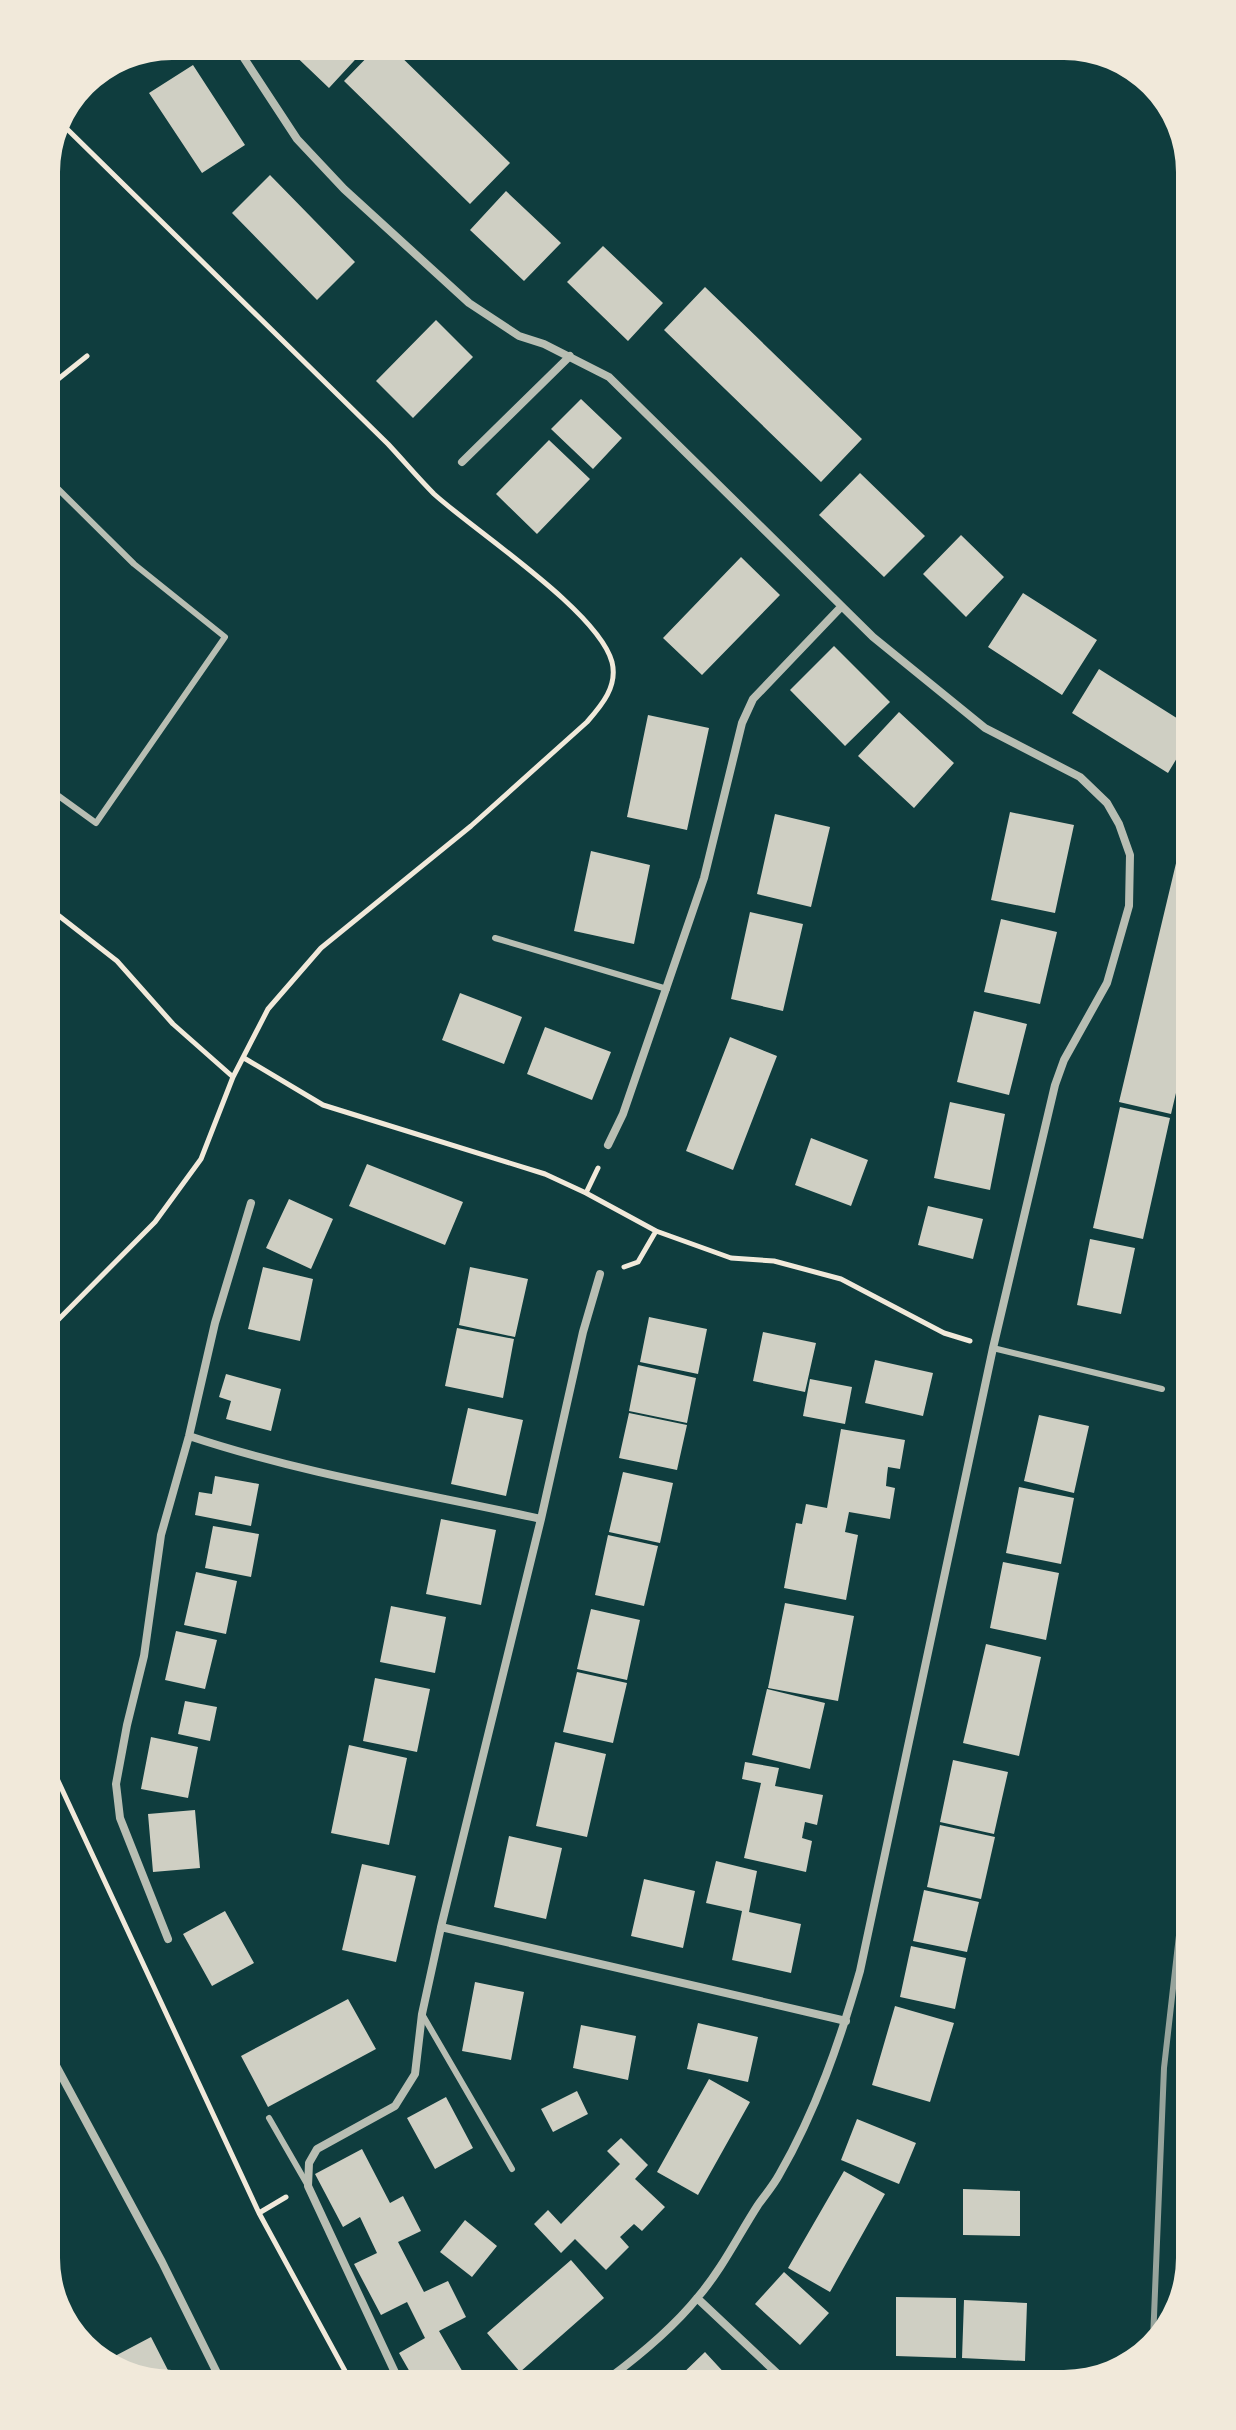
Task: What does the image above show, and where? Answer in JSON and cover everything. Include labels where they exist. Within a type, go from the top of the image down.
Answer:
[{"type":"street","points":[[245,60],[297,139],[344,189],[469,303],[519,336],[570,356],[609,377],[873,637],[985,728],[1080,777],[1107,803],[1119,824],[1130,855],[1129,906],[1107,983],[1064,1060],[1055,1085],[993,1348],[860,1971],[846,2021],[821,2089],[778,2177],[733,2249],[697,2298],[620,2370]]},
{"type":"street","points":[[462,462],[570,356]]},
{"type":"street","points":[[608,1145],[623,1114],[704,878],[742,723],[753,699],[841,607]]},
{"type":"street","points":[[168,1939],[120,1818],[116,1784],[144,1656],[161,1535],[189,1436],[215,1323],[251,1203]]},
{"type":"street","points":[[394,2370],[308,2186],[309,2163],[317,2149],[395,2106],[415,2074],[422,2014],[441,1927],[541,1519],[583,1332],[600,1274]]},
{"type":"street","points":[[189,1436],[259,1457],[541,1519]]},
{"type":"street","points":[[441,1927],[846,2021]]},
{"type":"street","points":[[60,2073],[162,2262],[216,2370]]},
{"type":"street","points":[[697,2298],[774,2370]]},
{"type":"lane","points":[[60,491],[134,564],[225,637],[96,823],[60,797]]},
{"type":"lane","points":[[495,938],[667,989]]},
{"type":"lane","points":[[993,1348],[1162,1389]]},
{"type":"lane","points":[[422,2014],[512,2169]]},
{"type":"lane","points":[[269,2118],[308,2186]]},
{"type":"path","points":[[60,1318],[155,1222],[201,1159],[233,1077],[268,1009],[321,948],[471,826],[587,722],[614,682],[612,661],[598,637],[573,609],[434,493],[378,433],[69,131]]},
{"type":"path","points":[[60,378],[87,356]]},
{"type":"path","points":[[60,917],[117,961],[173,1024],[233,1077]]},
{"type":"path","points":[[244,1058],[323,1105],[545,1174],[656,1231],[731,1258],[774,1261],[841,1279],[944,1333],[993,1348]]},
{"type":"path","points":[[586,1193],[608,1145]]},
{"type":"path","points":[[600,1274],[638,1262],[656,1231]]},
{"type":"path","points":[[60,1785],[259,2213],[344,2370]]},
{"type":"building","points":[[300,60],[355,60],[329,88]]},
{"type":"building","points":[[364,60],[404,60],[510,163],[470,204],[344,81]]},
{"type":"building","points":[[193,65],[245,145],[202,173],[149,93]]},
{"type":"building","points":[[270,175],[355,262],[317,300],[232,213]]},
{"type":"building","points":[[506,191],[561,243],[524,281],[470,230]]},
{"type":"building","points":[[603,246],[663,303],[628,341],[567,282]]},
{"type":"building","points":[[705,287],[862,439],[821,482],[664,330]]},
{"type":"building","points":[[436,320],[473,357],[413,418],[376,381]]},
{"type":"building","points":[[581,399],[622,438],[593,469],[551,429]]},
{"type":"building","points":[[549,440],[590,479],[537,534],[496,494]]},
{"type":"building","points":[[860,473],[925,536],[884,577],[819,515]]},
{"type":"building","points":[[961,535],[1004,577],[966,617],[923,574]]},
{"type":"building","points":[[741,557],[780,595],[702,675],[663,638]]},
{"type":"building","points":[[1023,593],[1097,640],[1062,695],[988,647]]},
{"type":"building","points":[[834,646],[890,702],[845,746],[790,690]]},
{"type":"building","points":[[1099,669],[1176,718],[1176,760],[1168,773],[1072,713]]},
{"type":"building","points":[[899,712],[954,763],[914,808],[858,756]]},
{"type":"building","points":[[648,715],[709,728],[687,830],[627,817]]},
{"type":"building","points":[[1010,812],[1074,825],[1055,913],[991,900]]},
{"type":"building","points":[[775,814],[830,827],[811,907],[757,894]]},
{"type":"building","points":[[591,851],[650,865],[634,944],[574,931]]},
{"type":"building","points":[[1176,863],[1176,1093],[1171,1114],[1119,1102]]},
{"type":"building","points":[[750,912],[803,924],[783,1011],[731,999]]},
{"type":"building","points":[[1001,919],[1057,932],[1040,1004],[984,992]]},
{"type":"building","points":[[460,993],[522,1017],[504,1064],[442,1040]]},
{"type":"building","points":[[974,1011],[1027,1024],[1009,1095],[957,1082]]},
{"type":"building","points":[[545,1027],[611,1052],[592,1100],[527,1074]]},
{"type":"building","points":[[730,1037],[777,1056],[733,1170],[686,1151]]},
{"type":"building","points":[[950,1102],[1005,1114],[990,1190],[934,1178]]},
{"type":"building","points":[[1120,1107],[1170,1118],[1143,1239],[1093,1228]]},
{"type":"building","points":[[811,1138],[868,1160],[851,1206],[795,1185]]},
{"type":"building","points":[[367,1164],[463,1202],[445,1245],[349,1206]]},
{"type":"building","points":[[289,1199],[333,1219],[311,1269],[266,1248]]},
{"type":"building","points":[[928,1206],[983,1219],[973,1259],[918,1245]]},
{"type":"building","points":[[1090,1239],[1135,1248],[1121,1314],[1077,1305]]},
{"type":"building","points":[[263,1267],[313,1279],[300,1341],[248,1329]]},
{"type":"building","points":[[470,1267],[528,1279],[515,1337],[459,1325]]},
{"type":"building","points":[[649,1317],[707,1329],[698,1374],[640,1362]]},
{"type":"building","points":[[457,1328],[514,1339],[503,1398],[445,1386]]},
{"type":"building","points":[[763,1332],[816,1343],[805,1392],[753,1381]]},
{"type":"building","points":[[875,1360],[933,1373],[923,1416],[865,1403]]},
{"type":"building","points":[[638,1365],[696,1378],[687,1423],[629,1411]]},
{"type":"building","points":[[226,1374],[281,1389],[271,1431],[226,1419],[231,1401],[219,1397]]},
{"type":"building","points":[[810,1379],[852,1387],[845,1424],[803,1416]]},
{"type":"building","points":[[468,1408],[523,1420],[506,1496],[451,1484]]},
{"type":"building","points":[[629,1413],[687,1425],[677,1470],[619,1458]]},
{"type":"building","points":[[1039,1415],[1089,1426],[1074,1493],[1024,1481]]},
{"type":"building","points":[[841,1429],[905,1440],[900,1469],[888,1467],[886,1486],[895,1488],[890,1519],[849,1512],[845,1532],[858,1535],[846,1600],[784,1588],[796,1523],[802,1524],[806,1504],[827,1508]]},
{"type":"building","points":[[623,1472],[673,1483],[660,1543],[609,1532]]},
{"type":"building","points":[[215,1476],[259,1484],[251,1526],[195,1515],[199,1492],[212,1494]]},
{"type":"building","points":[[1019,1487],[1074,1498],[1061,1564],[1006,1553]]},
{"type":"building","points":[[441,1519],[496,1530],[481,1605],[426,1594]]},
{"type":"building","points":[[213,1526],[259,1534],[251,1577],[205,1568]]},
{"type":"building","points":[[608,1535],[658,1546],[644,1606],[595,1595]]},
{"type":"building","points":[[1003,1562],[1059,1573],[1046,1640],[990,1628]]},
{"type":"building","points":[[196,1572],[237,1581],[226,1634],[184,1625]]},
{"type":"building","points":[[785,1603],[854,1616],[838,1701],[768,1688]]},
{"type":"building","points":[[391,1606],[446,1617],[435,1673],[380,1662]]},
{"type":"building","points":[[591,1609],[640,1620],[627,1680],[577,1669]]},
{"type":"building","points":[[176,1631],[217,1640],[205,1689],[165,1680]]},
{"type":"building","points":[[986,1644],[1041,1657],[1019,1756],[963,1743]]},
{"type":"building","points":[[577,1672],[627,1683],[613,1743],[563,1732]]},
{"type":"building","points":[[375,1678],[430,1689],[417,1752],[363,1741]]},
{"type":"building","points":[[767,1689],[825,1703],[810,1769],[752,1755]]},
{"type":"building","points":[[185,1701],[217,1707],[210,1741],[178,1734]]},
{"type":"building","points":[[151,1737],[198,1747],[188,1798],[141,1789]]},
{"type":"building","points":[[555,1742],[606,1754],[587,1837],[536,1826]]},
{"type":"building","points":[[349,1745],[407,1758],[389,1845],[331,1833]]},
{"type":"building","points":[[953,1760],[1008,1772],[994,1834],[940,1822]]},
{"type":"building","points":[[745,1762],[779,1768],[775,1786],[823,1795],[817,1825],[805,1822],[802,1838],[812,1841],[806,1872],[744,1858],[761,1783],[742,1779]]},
{"type":"building","points":[[195,1810],[200,1868],[153,1872],[148,1814]]},
{"type":"building","points":[[940,1825],[995,1837],[981,1899],[927,1887]]},
{"type":"building","points":[[509,1836],[562,1848],[546,1919],[494,1907]]},
{"type":"building","points":[[716,1861],[757,1871],[749,1912],[801,1924],[791,1973],[732,1960],[742,1911],[706,1903]]},
{"type":"building","points":[[362,1864],[416,1876],[396,1962],[342,1950]]},
{"type":"building","points":[[644,1879],[695,1891],[683,1948],[631,1936]]},
{"type":"building","points":[[924,1890],[979,1902],[967,1952],[913,1941]]},
{"type":"building","points":[[225,1911],[254,1963],[212,1986],[183,1934]]},
{"type":"building","points":[[911,1946],[966,1958],[955,2009],[900,1997]]},
{"type":"building","points":[[475,1982],[524,1992],[511,2060],[462,2051]]},
{"type":"building","points":[[348,1999],[376,2049],[268,2107],[241,2056]]},
{"type":"building","points":[[895,2006],[954,2023],[930,2102],[872,2085]]},
{"type":"building","points":[[698,2023],[758,2037],[748,2082],[687,2069]]},
{"type":"building","points":[[581,2025],[636,2036],[628,2080],[573,2068]]},
{"type":"building","points":[[709,2079],[750,2102],[698,2195],[657,2172]]},
{"type":"building","points":[[577,2091],[588,2114],[553,2132],[541,2109]]},
{"type":"building","points":[[446,2097],[473,2148],[435,2169],[407,2118]]},
{"type":"building","points":[[857,2119],[916,2143],[899,2184],[841,2160]]},
{"type":"building","points":[[621,2138],[648,2165],[635,2179],[665,2207],[642,2231],[634,2224],[620,2237],[629,2247],[606,2270],[575,2239],[561,2253],[534,2224],[548,2210],[561,2224],[620,2164],[607,2151]]},
{"type":"building","points":[[362,2149],[390,2203],[403,2196],[421,2231],[398,2242],[424,2292],[448,2281],[466,2317],[439,2331],[462,2370],[409,2370],[399,2353],[425,2338],[407,2302],[381,2315],[354,2264],[377,2253],[360,2217],[343,2227],[315,2174]]},
{"type":"building","points":[[844,2171],[885,2194],[830,2292],[788,2268]]},
{"type":"building","points":[[963,2189],[1020,2191],[1020,2236],[963,2235]]},
{"type":"building","points":[[465,2220],[497,2246],[472,2277],[440,2252]]},
{"type":"building","points":[[571,2260],[604,2298],[522,2370],[518,2370],[487,2333]]},
{"type":"building","points":[[784,2272],[829,2313],[800,2345],[755,2304]]},
{"type":"building","points":[[896,2297],[956,2298],[956,2358],[896,2356]]},
{"type":"building","points":[[964,2300],[1027,2303],[1025,2361],[962,2358]]},
{"type":"building","points":[[151,2337],[168,2370],[129,2362],[116,2355]]},
{"type":"building","points":[[705,2352],[722,2370],[686,2370]]},
{"type":"railway","points":[[1154,2324],[1164,2068],[1176,1962]]}]
